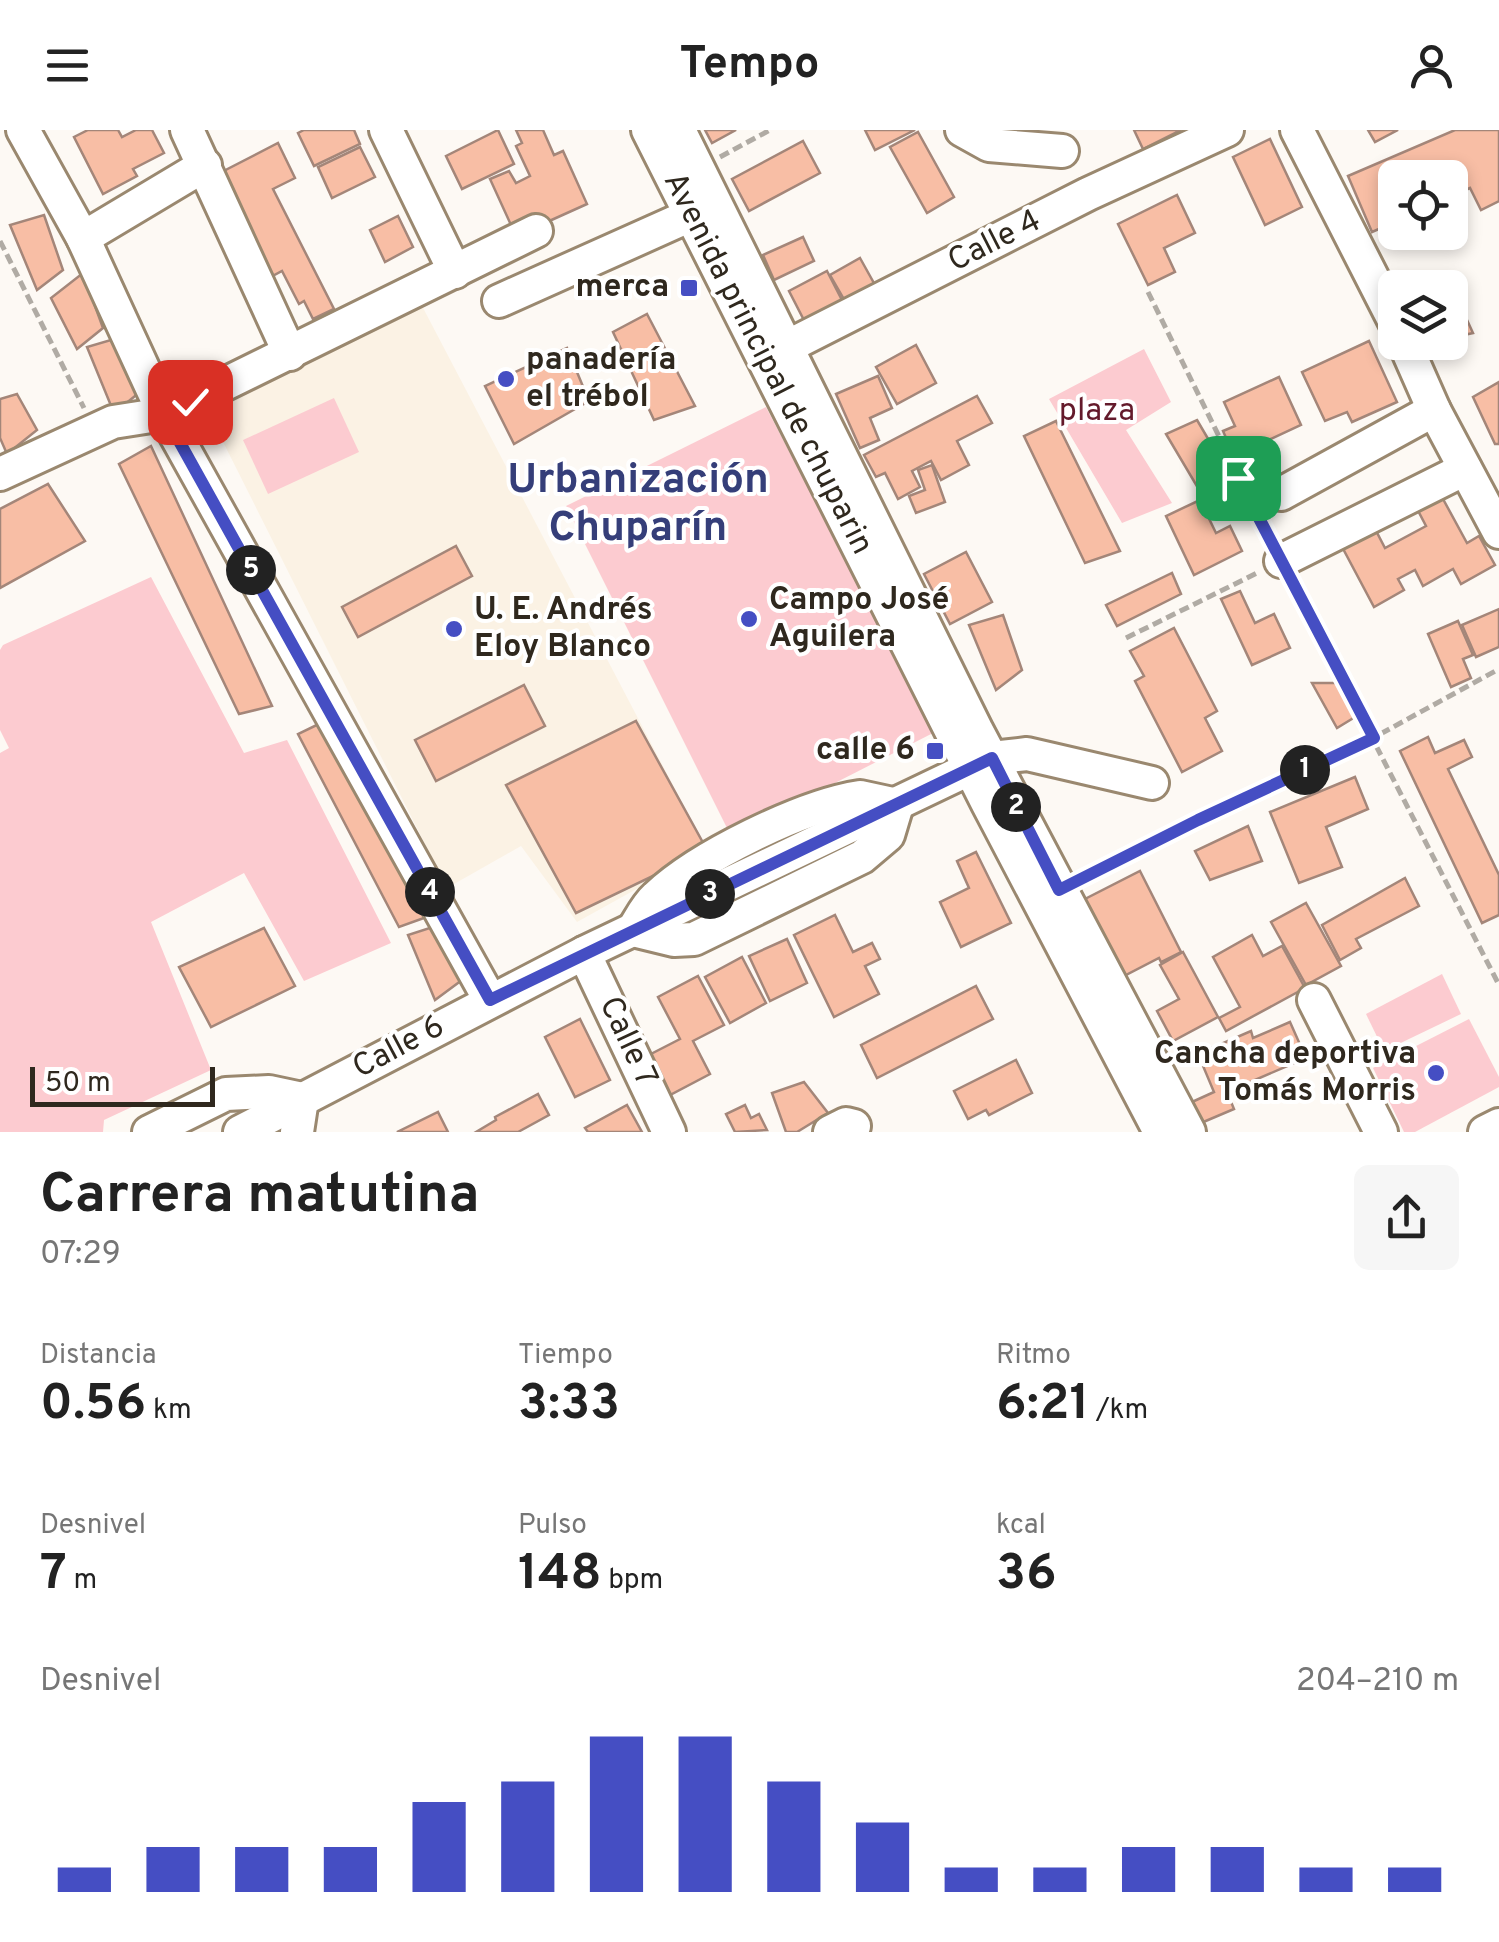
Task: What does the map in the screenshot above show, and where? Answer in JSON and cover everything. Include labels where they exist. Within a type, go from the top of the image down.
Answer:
[{"type":"street","points":[[22,130],[83,238],[164,414],[490,1000]]},
{"type":"street","points":[[187,130],[290,354]]},
{"type":"street","points":[[386,130],[455,272]]},
{"type":"street","name":"Avenida principal de chuparin","points":[[648,130],[691,215],[776,352]]},
{"type":"street","name":"Avenida principal de chuparin","points":[[679,130],[776,352],[1160,1132]]},
{"type":"street","points":[[962,130],[988,145],[1062,151]]},
{"type":"street","name":"Calle 4","points":[[776,352],[1088,194],[1227,130]]},
{"type":"street","points":[[1296,130],[1378,289]]},
{"type":"street","points":[[83,238],[205,165]]},
{"type":"street","points":[[499,301],[691,215]]},
{"type":"street","points":[[0,474],[113,422],[164,414],[536,231]]},
{"type":"street","points":[[1412,360],[1499,532]]},
{"type":"street","points":[[1280,494],[1434,410]]},
{"type":"street","points":[[1281,561],[1464,469]]},
{"type":"street","points":[[981,763],[1027,754],[1152,782]]},
{"type":"street","name":"Avenida principal de chuparin","points":[[981,763],[1059,890],[1189,1132]]},
{"type":"street","name":"Calle 6","points":[[240,1132],[584,953],[981,763]]},
{"type":"street","name":"Calle 7","points":[[584,953],[670,1132]]},
{"type":"street","points":[[1314,1000],[1381,1132]]},
{"type":"street","points":[[149,1132],[226,1094],[268,1092],[302,1099],[297,1132]]},
{"type":"street","points":[[1484,1132],[1499,1125]]},
{"type":"path","points":[[698,168],[770,130]]},
{"type":"path","points":[[0,241],[96,430]]},
{"type":"path","points":[[1148,292],[1281,561],[1499,984]]},
{"type":"path","points":[[1126,638],[1281,561]]},
{"type":"path","points":[[1059,890],[1374,738],[1499,668]]},
{"type":"shaded area","name":"U. E. Andrés Eloy Blanco","points":[[421,304],[707,850],[577,922],[521,846],[447,888],[208,412]]},
{"type":"green space","name":"plaza","points":[[1144,349],[1171,402],[1126,430],[1172,503],[1122,523],[1049,399]]},
{"type":"green space","points":[[334,398],[359,452],[268,494],[243,440]]},
{"type":"green space","name":"Campo José Aguilera","points":[[766,407],[935,732],[731,836],[566,506]]},
{"type":"green space","points":[[151,577],[244,753],[287,740],[391,943],[304,981],[244,873],[151,922],[211,1070],[104,1120],[103,1132],[0,1132],[0,753],[9,748],[0,730],[0,650],[3,645]]},
{"type":"green space","points":[[1442,974],[1461,1014],[1384,1051],[1366,1014]]},
{"type":"green space","name":"Cancha deportiva Tomás Morris","points":[[1469,1019],[1499,1077],[1499,1087],[1415,1132],[1404,1132],[1373,1068]]},
{"type":"building","points":[[88,130],[118,130],[122,137],[136,130],[152,130],[164,153],[133,169],[137,176],[103,194],[74,137]]},
{"type":"building","points":[[354,130],[360,144],[314,166],[298,133]]},
{"type":"building","points":[[498,130],[514,164],[462,189],[446,156]]},
{"type":"building","points":[[516,130],[543,130],[554,155],[563,151],[587,204],[516,236],[490,179],[509,171],[516,183],[530,176],[516,146],[522,143]]},
{"type":"building","points":[[705,130],[736,130],[712,143]]},
{"type":"building","points":[[865,130],[915,130],[875,150]]},
{"type":"building","points":[[1134,130],[1181,130],[1143,149]]},
{"type":"building","points":[[1368,130],[1398,130],[1375,142]]},
{"type":"building","points":[[1455,130],[1499,130],[1499,201],[1481,210],[1468,189],[1468,160],[1385,160]]},
{"type":"building","points":[[918,132],[954,197],[927,213],[890,147]]},
{"type":"building","points":[[1270,139],[1302,207],[1265,225],[1233,157]]},
{"type":"building","points":[[803,141],[820,173],[749,211],[732,179]]},
{"type":"building","points":[[278,143],[295,178],[273,189],[334,309],[313,319],[304,301],[299,304],[282,271],[265,280],[212,177]]},
{"type":"building","points":[[360,147],[375,177],[332,198],[318,167]]},
{"type":"building","points":[[1378,163],[1378,229],[1372,232],[1348,176]]},
{"type":"building","points":[[1177,195],[1195,233],[1164,248],[1175,272],[1148,285],[1118,224]]},
{"type":"building","points":[[44,215],[63,270],[37,290],[10,225]]},
{"type":"building","points":[[398,216],[413,247],[385,262],[370,230]]},
{"type":"building","points":[[803,237],[814,261],[774,280],[763,255]]},
{"type":"building","points":[[860,258],[875,285],[845,301],[830,275]]},
{"type":"building","points":[[827,271],[845,306],[807,326],[789,291]]},
{"type":"building","points":[[83,273],[103,328],[77,349],[51,298]]},
{"type":"building","points":[[647,314],[695,406],[654,420],[613,332]]},
{"type":"building","points":[[121,337],[140,392],[114,413],[87,347]]},
{"type":"building","points":[[1369,341],[1397,402],[1352,422],[1347,412],[1325,421],[1302,372]]},
{"type":"building","points":[[916,345],[936,383],[897,404],[876,367]]},
{"type":"building","points":[[567,348],[589,401],[514,444],[485,386]]},
{"type":"building","points":[[878,376],[892,408],[870,418],[879,440],[860,448],[836,394]]},
{"type":"building","points":[[1279,377],[1301,425],[1234,456],[1223,431],[1235,426],[1224,402]]},
{"type":"building","points":[[1499,382],[1499,444],[1495,444],[1473,397]]},
{"type":"building","points":[[17,394],[37,430],[7,454],[0,438],[0,399]]},
{"type":"building","points":[[977,396],[992,423],[957,441],[969,465],[941,480],[931,461],[912,471],[920,487],[898,499],[885,473],[876,477],[864,455]]},
{"type":"building","points":[[1197,420],[1227,471],[1198,488],[1166,434]]},
{"type":"building","points":[[1056,421],[1120,551],[1085,563],[1024,436]]},
{"type":"building","points":[[151,446],[272,706],[239,714],[119,464]]},
{"type":"building","points":[[932,465],[945,502],[916,513],[909,496],[925,490],[918,470]]},
{"type":"building","points":[[48,484],[85,541],[0,588],[0,509]]},
{"type":"building","points":[[1437,488],[1467,543],[1479,536],[1495,565],[1461,584],[1453,569],[1423,586],[1415,570],[1398,579],[1404,590],[1374,607],[1340,543],[1373,525],[1385,548],[1426,526],[1413,501]]},
{"type":"building","points":[[1200,500],[1216,533],[1230,526],[1242,551],[1194,575],[1166,516]]},
{"type":"building","points":[[456,546],[472,576],[358,637],[342,607]]},
{"type":"building","points":[[966,552],[992,602],[950,624],[924,574]]},
{"type":"building","points":[[1172,573],[1181,594],[1117,626],[1106,605]]},
{"type":"building","points":[[1240,591],[1255,623],[1274,614],[1290,648],[1252,665],[1221,599]]},
{"type":"building","points":[[1499,609],[1499,647],[1476,657],[1462,625]]},
{"type":"building","points":[[1003,615],[1022,670],[996,690],[969,625]]},
{"type":"building","points":[[1458,621],[1473,655],[1463,659],[1471,678],[1451,687],[1428,634]]},
{"type":"building","points":[[1174,628],[1217,711],[1205,718],[1222,751],[1182,772],[1135,681],[1144,676],[1130,651]]},
{"type":"building","points":[[1312,683],[1339,683],[1355,717],[1337,728]]},
{"type":"building","points":[[524,685],[545,726],[436,781],[415,740]]},
{"type":"building","points":[[325,721],[435,914],[399,927],[298,734]]},
{"type":"building","points":[[636,721],[707,850],[576,913],[506,785]]},
{"type":"building","points":[[1428,737],[1435,753],[1464,740],[1472,757],[1448,769],[1499,875],[1499,915],[1482,923],[1400,751]]},
{"type":"building","points":[[1355,777],[1368,809],[1326,827],[1342,867],[1299,883],[1270,812]]},
{"type":"building","points":[[1248,826],[1262,861],[1210,880],[1195,851]]},
{"type":"building","points":[[976,852],[1011,923],[961,947],[940,902],[969,888],[957,861]]},
{"type":"building","points":[[1140,871],[1181,952],[1161,962],[1159,958],[1122,977],[1083,900]]},
{"type":"building","points":[[1405,878],[1419,906],[1356,939],[1361,948],[1340,960],[1322,925]]},
{"type":"building","points":[[1306,903],[1341,966],[1306,985],[1271,922]]},
{"type":"building","points":[[835,915],[853,952],[872,943],[880,959],[865,966],[879,994],[834,1017],[794,935]]},
{"type":"building","points":[[442,924],[462,980],[435,1000],[408,935]]},
{"type":"building","points":[[264,928],[295,986],[211,1027],[179,967]]},
{"type":"building","points":[[1252,935],[1263,956],[1282,946],[1305,988],[1226,1031],[1219,1018],[1240,1007],[1213,957]]},
{"type":"building","points":[[787,939],[807,983],[770,1001],[749,956]]},
{"type":"building","points":[[1183,952],[1218,1017],[1173,1041],[1157,1011],[1179,999],[1160,965]]},
{"type":"building","points":[[742,957],[766,1003],[730,1023],[705,977]]},
{"type":"building","points":[[698,976],[724,1025],[693,1041],[710,1074],[670,1095],[649,1055],[680,1039],[658,997]]},
{"type":"building","points":[[976,986],[993,1019],[877,1078],[861,1045]]},
{"type":"building","points":[[580,1019],[610,1080],[575,1097],[545,1037]]},
{"type":"building","points":[[1290,1022],[1306,1058],[1227,1092],[1234,1109],[1201,1123],[1192,1102],[1214,1092],[1198,1054],[1251,1031],[1253,1038]]},
{"type":"building","points":[[1016,1060],[1032,1093],[989,1115],[986,1110],[968,1119],[954,1091]]},
{"type":"building","points":[[804,1082],[828,1113],[797,1132],[786,1132],[772,1093]]},
{"type":"building","points":[[538,1094],[549,1115],[518,1132],[476,1132],[495,1117]]},
{"type":"building","points":[[627,1105],[642,1132],[588,1132],[585,1128]]},
{"type":"building","points":[[745,1105],[751,1118],[759,1114],[767,1130],[735,1132],[726,1114]]},
{"type":"building","points":[[438,1112],[448,1132],[397,1132]]},
{"type":"place","name":"merca","points":[[689,288]]},
{"type":"place","name":"panadería el trébol","points":[[506,379]]},
{"type":"place","name":"Campo José Aguilera","points":[[749,619]]},
{"type":"place","name":"U. E. Andrés Eloy Blanco","points":[[454,629]]},
{"type":"place","name":"calle 6","points":[[935,751]]},
{"type":"place","name":"Cancha deportiva Tomás Morris","points":[[1436,1073]]},
{"type":"district","name":"Urbanización Chuparín","points":[[638,505]]},
{"type":"route","points":[[190,402],[164,414],[490,1000],[992,758],[1059,890],[1374,738],[1238,478]]}]
